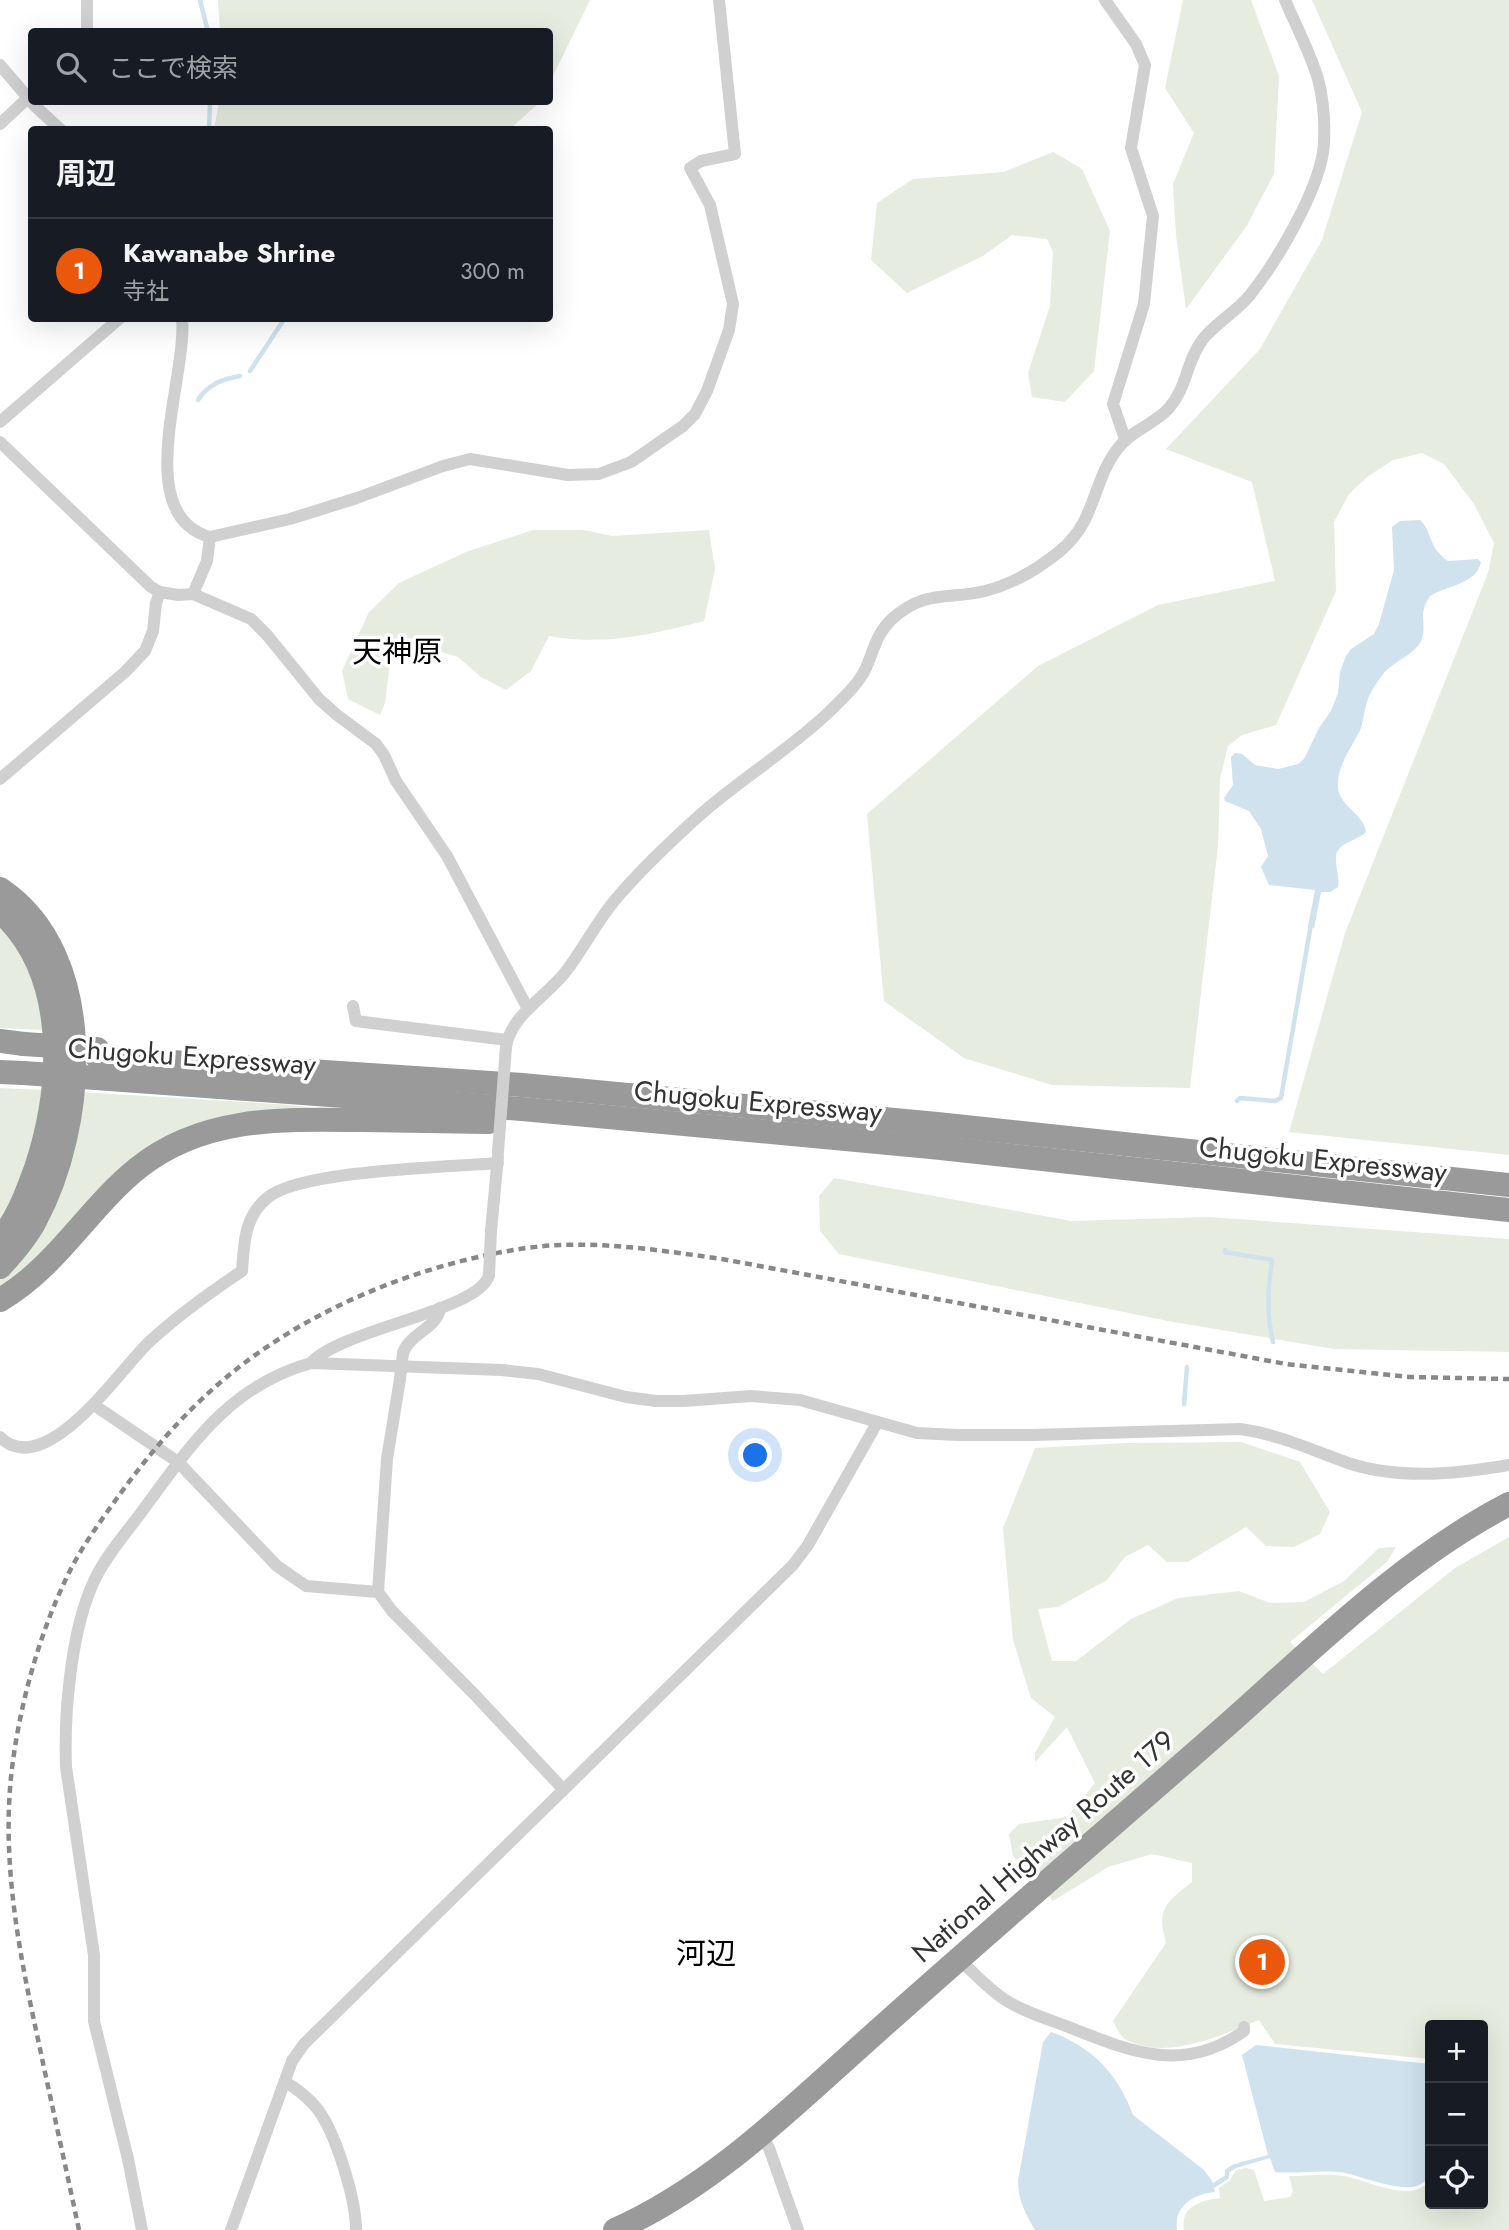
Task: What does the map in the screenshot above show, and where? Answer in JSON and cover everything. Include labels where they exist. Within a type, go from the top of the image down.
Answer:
[{"type":"highway","points":[[0,888],[23,908],[51,946],[67,989],[74,1037],[70,1104],[53,1178],[35,1220],[14,1252],[0,1267]]},
{"type":"highway","points":[[0,911],[22,934],[42,974],[49,996],[55,1041],[52,1093],[40,1154],[17,1214],[0,1239]]},
{"type":"highway","name":"Chugoku Expressway","points":[[12,1055],[333,1072],[522,1086],[937,1124],[1509,1185]]},
{"type":"highway","name":"Chugoku Expressway","points":[[97,1061],[522,1109],[945,1149],[1509,1210]]},
{"type":"highway","points":[[0,1300],[30,1280],[49,1262],[139,1167],[175,1145],[225,1127],[286,1120],[686,1125]]},
{"type":"highway","name":"National Highway Route 179","points":[[615,2230],[676,2197],[761,2134],[958,1958],[1355,1612],[1455,1536],[1509,1504]]},
{"type":"street","points":[[87,0],[88,28]]},
{"type":"street","points":[[182,322],[168,480],[170,498],[176,513],[198,534],[210,537],[290,519],[470,459],[568,475],[599,474],[631,462],[683,426],[695,414],[707,391],[729,330],[733,304],[710,205],[690,168],[701,161],[734,154],[719,0]]},
{"type":"street","points":[[1105,0],[1136,44],[1145,65],[1131,148],[1153,216],[1144,304],[1113,404],[1125,439]]},
{"type":"street","points":[[311,1363],[320,1353],[340,1343],[440,1308],[477,1292],[486,1284],[489,1275],[506,1043],[528,1009],[566,972],[615,900],[653,859],[705,811],[800,738],[853,687],[865,670],[877,637],[891,620],[912,604],[936,596],[980,592],[1006,585],[1032,571],[1062,549],[1079,531],[1091,511],[1107,467],[1125,439],[1166,412],[1181,393],[1196,348],[1209,331],[1250,295],[1280,250],[1315,180],[1324,145],[1318,79],[1285,0]]},
{"type":"street","points":[[0,65],[28,95]]},
{"type":"street","points":[[0,124],[28,97]]},
{"type":"street","points":[[37,105],[57,126]]},
{"type":"street","points":[[0,422],[115,322]]},
{"type":"street","points":[[0,442],[151,587],[160,592],[178,595],[193,594],[251,619],[319,699],[376,744],[396,781],[447,856],[528,1009]]},
{"type":"street","points":[[193,594],[207,561],[210,537]]},
{"type":"street","points":[[0,779],[125,673],[145,651],[153,631],[160,592]]},
{"type":"street","points":[[353,1006],[356,1021],[506,1043]]},
{"type":"street","points":[[0,1437],[8,1445],[26,1448],[43,1445],[94,1405],[147,1344],[197,1301],[242,1271],[246,1228],[254,1212],[268,1196],[299,1183],[333,1177],[498,1157]]},
{"type":"street","points":[[440,1308],[436,1320],[416,1335],[406,1345],[403,1353],[387,1459],[378,1592],[392,1611],[563,1789]]},
{"type":"street","points":[[142,2230],[128,2159],[94,2021],[94,1955],[66,1767],[68,1698],[83,1611],[94,1580],[178,1462],[208,1426],[232,1403],[260,1383],[283,1371],[311,1363],[514,1372],[538,1374],[626,1397],[656,1401],[751,1396],[800,1400],[916,1433],[957,1436],[1240,1429],[1261,1432],[1349,1463],[1384,1471],[1426,1474],[1509,1465]]},
{"type":"street","points":[[94,1405],[178,1462],[277,1566],[306,1586],[378,1592]]},
{"type":"street","points":[[232,2230],[292,2061],[304,2044],[793,1565],[808,1545],[877,1423]]},
{"type":"street","points":[[958,1958],[993,1992],[1008,2002],[1036,2016],[1144,2054],[1169,2057],[1195,2053],[1226,2044],[1244,2031],[1244,2027]]},
{"type":"street","points":[[285,2082],[300,2091],[316,2107],[326,2123],[352,2196],[356,2230]]},
{"type":"street","points":[[761,2134],[769,2148],[798,2230]]},
{"type":"shaded area","points":[[218,0],[590,0],[553,76],[553,28],[220,28]]},
{"type":"shaded area","points":[[1183,0],[1251,0],[1279,76],[1274,174],[1246,227],[1186,309],[1176,235],[1173,184],[1194,133],[1165,88]]},
{"type":"shaded area","points":[[1312,0],[1509,0],[1509,1155],[1289,1132],[1345,933],[1488,573],[1494,543],[1474,504],[1444,464],[1422,453],[1393,460],[1367,477],[1349,494],[1334,522],[1336,591],[1276,725],[1242,735],[1228,746],[1220,779],[1218,846],[1190,1088],[1052,1085],[964,1058],[884,1001],[867,814],[1038,666],[1158,605],[1275,581],[1252,482],[1166,449],[1260,349],[1322,240],[1362,112]]},
{"type":"shaded area","points":[[218,105],[537,105],[513,126],[215,126]]},
{"type":"shaded area","points":[[1053,152],[1082,169],[1110,231],[1094,371],[1065,402],[1032,397],[1028,373],[1050,306],[1053,252],[1047,239],[1012,235],[983,256],[907,293],[871,260],[877,203],[913,179],[1004,172]]},
{"type":"shaded area","points":[[533,530],[584,530],[612,536],[709,530],[715,569],[704,621],[627,638],[590,640],[549,636],[531,671],[506,690],[481,677],[458,657],[421,646],[390,662],[385,703],[380,715],[348,699],[342,671],[369,612],[399,583],[466,552]]},
{"type":"shaded area","points":[[0,925],[18,949],[30,974],[44,1030],[0,1028]]},
{"type":"shaded area","points":[[0,1088],[43,1090],[27,1158],[0,1223]]},
{"type":"shaded area","points":[[80,1092],[291,1105],[342,1112],[206,1124],[0,1292],[0,1275]]},
{"type":"shaded area","points":[[834,1178],[1072,1221],[1209,1217],[1509,1239],[1509,1352],[1334,1349],[1168,1321],[839,1254],[820,1231],[819,1196]]},
{"type":"shaded area","points":[[1241,1442],[1300,1462],[1330,1512],[1320,1534],[1294,1547],[1266,1546],[1246,1527],[1188,1562],[1167,1562],[1148,1545],[1125,1557],[1107,1580],[1058,1607],[1038,1609],[1052,1661],[1076,1661],[1131,1619],[1178,1598],[1239,1591],[1270,1603],[1304,1602],[1344,1581],[1379,1548],[1396,1547],[1387,1562],[1290,1642],[1323,1674],[1455,1568],[1509,1537],[1509,2230],[1184,2230],[1185,2215],[1189,2210],[1206,2200],[1220,2198],[1219,2188],[1230,2180],[1236,2170],[1246,2168],[1254,2170],[1264,2201],[1290,2197],[1293,2191],[1289,2176],[1330,2175],[1402,2191],[1425,2184],[1425,2209],[1488,2209],[1488,2020],[1425,2020],[1425,2059],[1275,2044],[1259,2020],[1211,2039],[1175,2047],[1141,2045],[1123,2038],[1118,2031],[1113,2021],[1166,1943],[1163,1914],[1170,1901],[1192,1882],[1192,1863],[1152,1854],[1108,1867],[1053,1901],[1013,1856],[1009,1834],[1019,1824],[1067,1817],[1095,1783],[1067,1727],[1035,1762],[1035,1753],[1055,1717],[1031,1698],[1013,1640],[1003,1528],[1035,1448],[1126,1443]]},
{"type":"water","points":[[1420,520],[1433,545],[1448,561],[1478,559],[1481,562],[1474,575],[1467,580],[1430,596],[1424,609],[1420,644],[1387,669],[1370,695],[1361,728],[1342,764],[1338,780],[1340,795],[1361,820],[1366,832],[1337,852],[1338,887],[1330,892],[1321,892],[1314,928],[1308,926],[1315,890],[1269,885],[1261,867],[1268,856],[1261,829],[1249,811],[1225,801],[1224,798],[1233,785],[1231,757],[1235,753],[1242,754],[1255,765],[1278,769],[1298,764],[1304,759],[1319,728],[1331,711],[1346,656],[1351,649],[1374,634],[1379,624],[1394,570],[1392,527],[1400,521]]},
{"type":"water","points":[[1051,2032],[1079,2045],[1102,2064],[1120,2087],[1133,2115],[1204,2170],[1212,2181],[1215,2192],[1200,2195],[1187,2202],[1179,2214],[1177,2230],[1035,2230],[1021,2201],[1018,2181],[1043,2042]]},
{"type":"water","points":[[1256,2045],[1425,2063],[1425,2181],[1412,2187],[1403,2187],[1337,2172],[1275,2172],[1270,2158],[1229,2170],[1238,2163],[1268,2155],[1242,2055]]},
{"type":"waterway","points":[[200,0],[207,28]]},
{"type":"waterway","points":[[209,126],[210,105]]},
{"type":"waterway","points":[[250,371],[282,322]]},
{"type":"waterway","points":[[198,400],[216,383],[240,376]]},
{"type":"waterway","points":[[1237,1101],[1240,1098],[1275,1101],[1281,1098],[1311,924]]},
{"type":"waterway","points":[[1225,1250],[1272,1260],[1268,1301],[1273,1342]]},
{"type":"waterway","points":[[1184,1404],[1187,1367]]},
{"type":"waterway","points":[[1208,2189],[1227,2177],[1227,2171],[1235,2166]]},
{"type":"railway","points":[[79,2230],[25,1978],[15,1912],[9,1811],[18,1727],[46,1627],[83,1547],[120,1494],[180,1420],[222,1381],[289,1333],[365,1294],[404,1278],[445,1266],[526,1248],[600,1245],[722,1259],[1286,1364],[1409,1377],[1509,1379]]},
{"type":"place","name":"Kawanabe Shrine","points":[[1262,1962]]},
{"type":"district","name":"天神原","points":[[397,652]]},
{"type":"district","name":"河辺","points":[[706,1954]]}]
